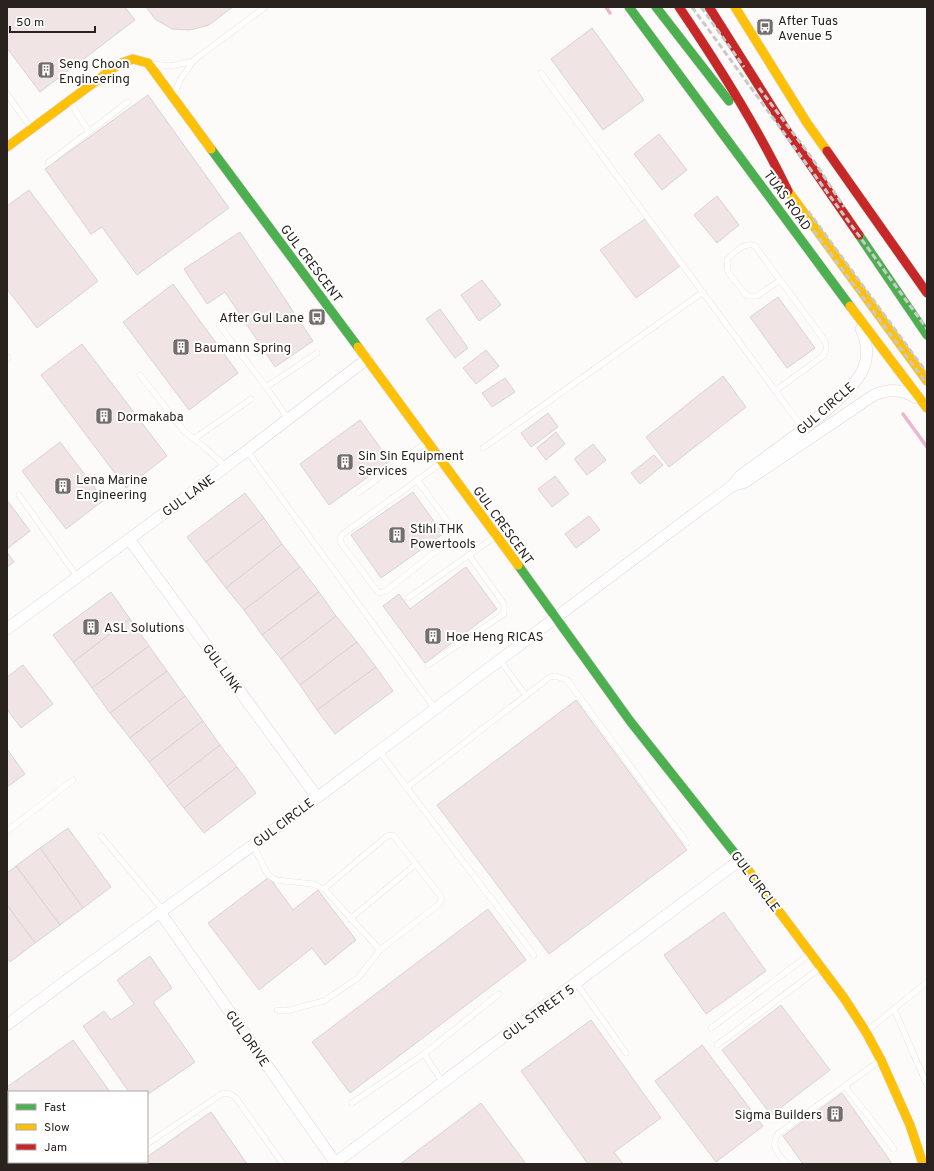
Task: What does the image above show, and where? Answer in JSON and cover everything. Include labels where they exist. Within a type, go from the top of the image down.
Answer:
[{"type":"main road","name":"TUAS ROAD","points":[[629,7],[850,307],[925,405]]},
{"type":"main road","name":"TUAS ROAD","points":[[656,7],[774,160]]},
{"type":"main road","name":"TUAS ROAD","points":[[678,7],[737,95],[774,160],[788,191],[927,381]]},
{"type":"main road","points":[[709,7],[789,134],[927,335]]},
{"type":"main road","points":[[735,7],[807,123],[927,293]]},
{"type":"main road","points":[[669,45],[707,102],[725,137]]},
{"type":"main road","points":[[7,147],[69,100],[125,61],[134,59],[148,63]]},
{"type":"main road","name":"GUL CRESCENT","points":[[148,63],[557,617]]},
{"type":"main road","name":"GUL CIRCLE","points":[[557,617],[630,720],[740,860],[820,968],[845,998],[881,1060],[910,1125],[923,1164]]},
{"type":"street","name":"GUL CIRCLE","points":[[7,1025],[253,845],[732,486],[740,476],[803,428],[850,389],[856,382],[864,367],[867,346],[850,307]]},
{"type":"street","name":"GUL LANE","points":[[7,629],[78,578],[289,420],[367,358]]},
{"type":"street","name":"GUL CIRCLE","points":[[732,486],[745,482],[879,393],[890,390],[906,392],[925,405]]},
{"type":"street","name":"GUL LINK","points":[[129,539],[317,797]]},
{"type":"street","name":"GUL STREET 5","points":[[336,1163],[577,984],[740,860]]},
{"type":"street","name":"GUL DRIVE","points":[[161,911],[336,1163]]},
{"type":"lane","points":[[174,98],[180,80],[194,60],[266,7]]},
{"type":"lane","points":[[148,63],[170,66],[194,60]]},
{"type":"lane","points":[[541,73],[810,439]]},
{"type":"lane","points":[[7,94],[31,129]]},
{"type":"lane","points":[[69,100],[89,132]]},
{"type":"lane","points":[[48,163],[128,102]]},
{"type":"lane","points":[[775,391],[823,356],[827,348],[825,341],[780,280],[753,244],[746,245],[727,260],[728,272],[746,296],[757,296],[780,280]]},
{"type":"lane","points":[[482,448],[703,292]]},
{"type":"lane","points":[[219,325],[289,420]]},
{"type":"lane","points":[[266,387],[317,353]]},
{"type":"lane","points":[[140,375],[184,431],[226,467]]},
{"type":"lane","points":[[194,439],[251,399]]},
{"type":"lane","points":[[358,493],[427,442]]},
{"type":"lane","points":[[247,451],[435,709]]},
{"type":"lane","points":[[417,480],[454,530],[454,537],[386,591],[380,593],[341,543],[340,538],[343,534],[417,480],[442,462]]},
{"type":"lane","points":[[19,495],[78,578]]},
{"type":"lane","points":[[408,598],[496,536]]},
{"type":"lane","points":[[428,665],[504,614],[504,604],[469,555]]},
{"type":"lane","points":[[500,660],[526,696]]},
{"type":"lane","points":[[406,788],[550,677],[556,676],[567,680],[687,843]]},
{"type":"lane","points":[[379,751],[534,955]]},
{"type":"lane","points":[[7,831],[73,780]]},
{"type":"lane","points":[[277,1010],[286,1011],[324,1001],[358,978],[380,950],[439,904],[442,898],[393,835],[387,836],[324,889]]},
{"type":"lane","points":[[101,836],[161,911]]},
{"type":"lane","points":[[253,845],[268,875],[276,880],[292,883],[313,884],[324,889],[380,950]]},
{"type":"lane","points":[[350,919],[416,864]]},
{"type":"lane","points":[[710,1028],[811,954]]},
{"type":"lane","points":[[717,1044],[820,968]]},
{"type":"lane","points":[[866,1032],[927,982]]},
{"type":"lane","points":[[577,984],[626,1053]]},
{"type":"lane","points":[[352,1103],[424,1054],[499,994]]},
{"type":"lane","points":[[894,1009],[927,1085]]},
{"type":"lane","points":[[424,1054],[442,1083]]},
{"type":"lane","points":[[786,1164],[774,1148],[774,1141],[778,1134],[881,1060]]},
{"type":"lane","points":[[845,1086],[894,1149]]},
{"type":"lane","points":[[148,1143],[223,1093],[226,1093],[236,1098],[283,1164]]},
{"type":"building","name":"Seng Choon Engineering","points":[[7,7],[125,7],[135,20],[40,92],[7,48]]},
{"type":"building","points":[[146,7],[233,7],[209,25],[190,30],[172,29],[155,19]]},
{"type":"building","points":[[592,28],[644,100],[603,130],[551,59]]},
{"type":"building","points":[[148,95],[229,208],[137,275],[102,227],[91,234],[45,169]]},
{"type":"building","points":[[659,134],[687,170],[662,190],[634,154]]},
{"type":"building","points":[[29,190],[98,281],[37,328],[7,289],[7,206]]},
{"type":"building","points":[[717,196],[739,225],[717,243],[694,215]]},
{"type":"building","points":[[645,219],[680,266],[636,298],[600,250]]},
{"type":"building","points":[[240,232],[313,341],[275,367],[225,292],[207,304],[184,269]]},
{"type":"building","points":[[482,280],[501,305],[479,321],[461,295]]},
{"type":"building","name":"Baumann Spring","points":[[173,284],[238,373],[189,410],[123,322]]},
{"type":"building","points":[[778,297],[815,348],[787,368],[750,317]]},
{"type":"building","points":[[440,309],[468,348],[455,358],[426,319]]},
{"type":"building","name":"Dormakaba","points":[[82,344],[167,456],[126,488],[41,375]]},
{"type":"building","points":[[486,350],[499,366],[476,384],[463,368]]},
{"type":"building","points":[[723,376],[746,407],[669,467],[646,437]]},
{"type":"building","points":[[505,378],[515,392],[492,407],[482,393]]},
{"type":"building","points":[[548,413],[558,427],[531,447],[521,433]]},
{"type":"building","name":"Sin Sin Equipment Services","points":[[360,420],[390,461],[329,505],[300,464]]},
{"type":"building","points":[[556,432],[565,444],[546,460],[537,448]]},
{"type":"building","name":"Lena Marine Engineering","points":[[60,442],[104,500],[66,529],[22,471]]},
{"type":"building","points":[[593,444],[606,460],[587,475],[574,459]]},
{"type":"building","points":[[654,455],[663,465],[640,484],[631,473]]},
{"type":"building","points":[[555,476],[569,494],[552,507],[538,489]]},
{"type":"building","name":"Stihl THK Powertools","points":[[413,492],[443,534],[381,578],[351,535]]},
{"type":"building","points":[[245,493],[264,518],[206,562],[187,537]]},
{"type":"building","points":[[7,500],[30,531],[7,549]]},
{"type":"building","points":[[589,516],[600,530],[576,548],[565,534]]},
{"type":"building","points":[[264,518],[282,544],[226,588],[206,562]]},
{"type":"building","points":[[282,544],[300,567],[244,610],[226,588]]},
{"type":"building","points":[[7,552],[14,562],[7,567]]},
{"type":"building","points":[[300,567],[319,592],[262,635],[244,610]]},
{"type":"building","name":"Hoe Heng RICAS","points":[[466,567],[497,609],[425,663],[383,606],[399,594],[410,609]]},
{"type":"building","name":"ASL Solutions","points":[[111,592],[130,619],[73,662],[53,635]]},
{"type":"building","points":[[319,592],[336,616],[281,659],[262,635]]},
{"type":"building","points":[[336,616],[357,642],[300,685],[281,659]]},
{"type":"building","points":[[130,619],[149,646],[92,688],[73,662]]},
{"type":"building","points":[[357,642],[376,667],[317,710],[300,685]]},
{"type":"building","points":[[149,646],[167,671],[110,713],[92,688]]},
{"type":"building","points":[[23,665],[53,704],[21,728],[7,709],[7,677]]},
{"type":"building","points":[[376,667],[393,691],[335,734],[317,710]]},
{"type":"building","points":[[167,671],[185,696],[130,738],[110,713]]},
{"type":"building","points":[[185,696],[203,721],[149,762],[130,738]]},
{"type":"building","points":[[576,700],[687,850],[549,954],[437,805]]},
{"type":"building","points":[[203,721],[220,745],[167,786],[149,762]]},
{"type":"building","points":[[220,745],[237,767],[184,808],[167,786]]},
{"type":"building","points":[[7,749],[25,774],[7,787]]},
{"type":"building","points":[[237,767],[256,793],[204,833],[184,808]]},
{"type":"building","points":[[68,828],[111,887],[83,908],[40,848]]},
{"type":"building","points":[[40,848],[83,908],[60,925],[16,866]]},
{"type":"building","points":[[16,866],[60,925],[35,943],[7,905],[7,873]]},
{"type":"building","points":[[269,877],[293,910],[318,890],[356,940],[325,965],[312,948],[259,990],[208,923]]},
{"type":"building","points":[[7,905],[35,943],[10,962],[7,958]]},
{"type":"building","points":[[488,909],[526,960],[350,1093],[312,1042]]},
{"type":"building","points":[[724,912],[766,971],[706,1014],[664,955]]},
{"type":"building","points":[[150,956],[172,988],[153,1002],[195,1062],[148,1094],[148,1091],[128,1091],[83,1026],[104,1011],[111,1020],[134,1004],[117,980]]},
{"type":"building","points":[[781,1005],[830,1070],[771,1115],[722,1050]]},
{"type":"building","points":[[591,1020],[661,1118],[614,1152],[623,1164],[588,1164],[521,1071]]},
{"type":"building","points":[[73,1040],[109,1091],[10,1091],[7,1087]]},
{"type":"building","points":[[702,1045],[763,1126],[716,1162],[655,1081]]},
{"type":"building","name":"Sigma Builders","points":[[842,1093],[891,1162],[889,1164],[803,1164],[783,1136]]},
{"type":"building","points":[[481,1103],[526,1164],[400,1164]]},
{"type":"building","points":[[211,1112],[247,1164],[137,1164],[148,1163],[148,1156]]},
{"type":"building","points":[[7,1133],[8,1163],[48,1164],[7,1164]]},
{"type":"building","points":[[60,1163],[102,1163],[101,1164]]},
{"type":"waterway","points":[[606,7],[610,13]]},
{"type":"waterway","points":[[903,414],[927,447]]},
{"type":"railway","points":[[692,7],[927,329]]},
{"type":"railway","points":[[701,7],[744,67]]},
{"type":"railway","points":[[759,88],[812,158],[844,207]]},
{"type":"railway","points":[[808,211],[927,373]]},
{"type":"railway","points":[[803,216],[927,384]]},
{"type":"traffic: fast","points":[[629,7],[850,306]]},
{"type":"traffic: fast","points":[[656,7],[729,101]]},
{"type":"traffic: fast","points":[[211,149],[358,347]]},
{"type":"traffic: fast","points":[[859,235],[927,335]]},
{"type":"traffic: fast","points":[[518,565],[630,721],[748,870]]},
{"type":"traffic: slow","points":[[735,7],[807,123],[827,151]]},
{"type":"traffic: slow","points":[[7,147],[119,64],[133,59],[148,63],[211,149]]},
{"type":"traffic: slow","points":[[788,191],[927,381]]},
{"type":"traffic: slow","points":[[850,306],[927,408]]},
{"type":"traffic: slow","points":[[358,347],[518,565]]},
{"type":"traffic: slow","points":[[748,870],[844,998],[866,1032],[881,1060],[910,1125],[923,1164]]},
{"type":"traffic: jam","points":[[679,7],[737,97],[764,143],[788,191]]},
{"type":"traffic: jam","points":[[709,7],[789,134],[859,235]]},
{"type":"traffic: jam","points":[[827,151],[927,293]]},
{"type":"place","name":"After Tuas Avenue 5","points":[[765,27]]},
{"type":"place","name":"Seng Choon Engineering","points":[[46,70]]},
{"type":"place","name":"After Gul Lane","points":[[317,317]]},
{"type":"place","name":"Baumann Spring","points":[[181,347]]},
{"type":"place","name":"Dormakaba","points":[[104,416]]},
{"type":"place","name":"Sin Sin Equipment Services","points":[[345,462]]},
{"type":"place","name":"Lena Marine Engineering","points":[[63,486]]},
{"type":"place","name":"Stihl THK Powertools","points":[[397,535]]},
{"type":"place","name":"ASL Solutions","points":[[91,627]]},
{"type":"place","name":"Hoe Heng RICAS","points":[[433,636]]},
{"type":"place","name":"Sigma Builders","points":[[835,1114]]}]
